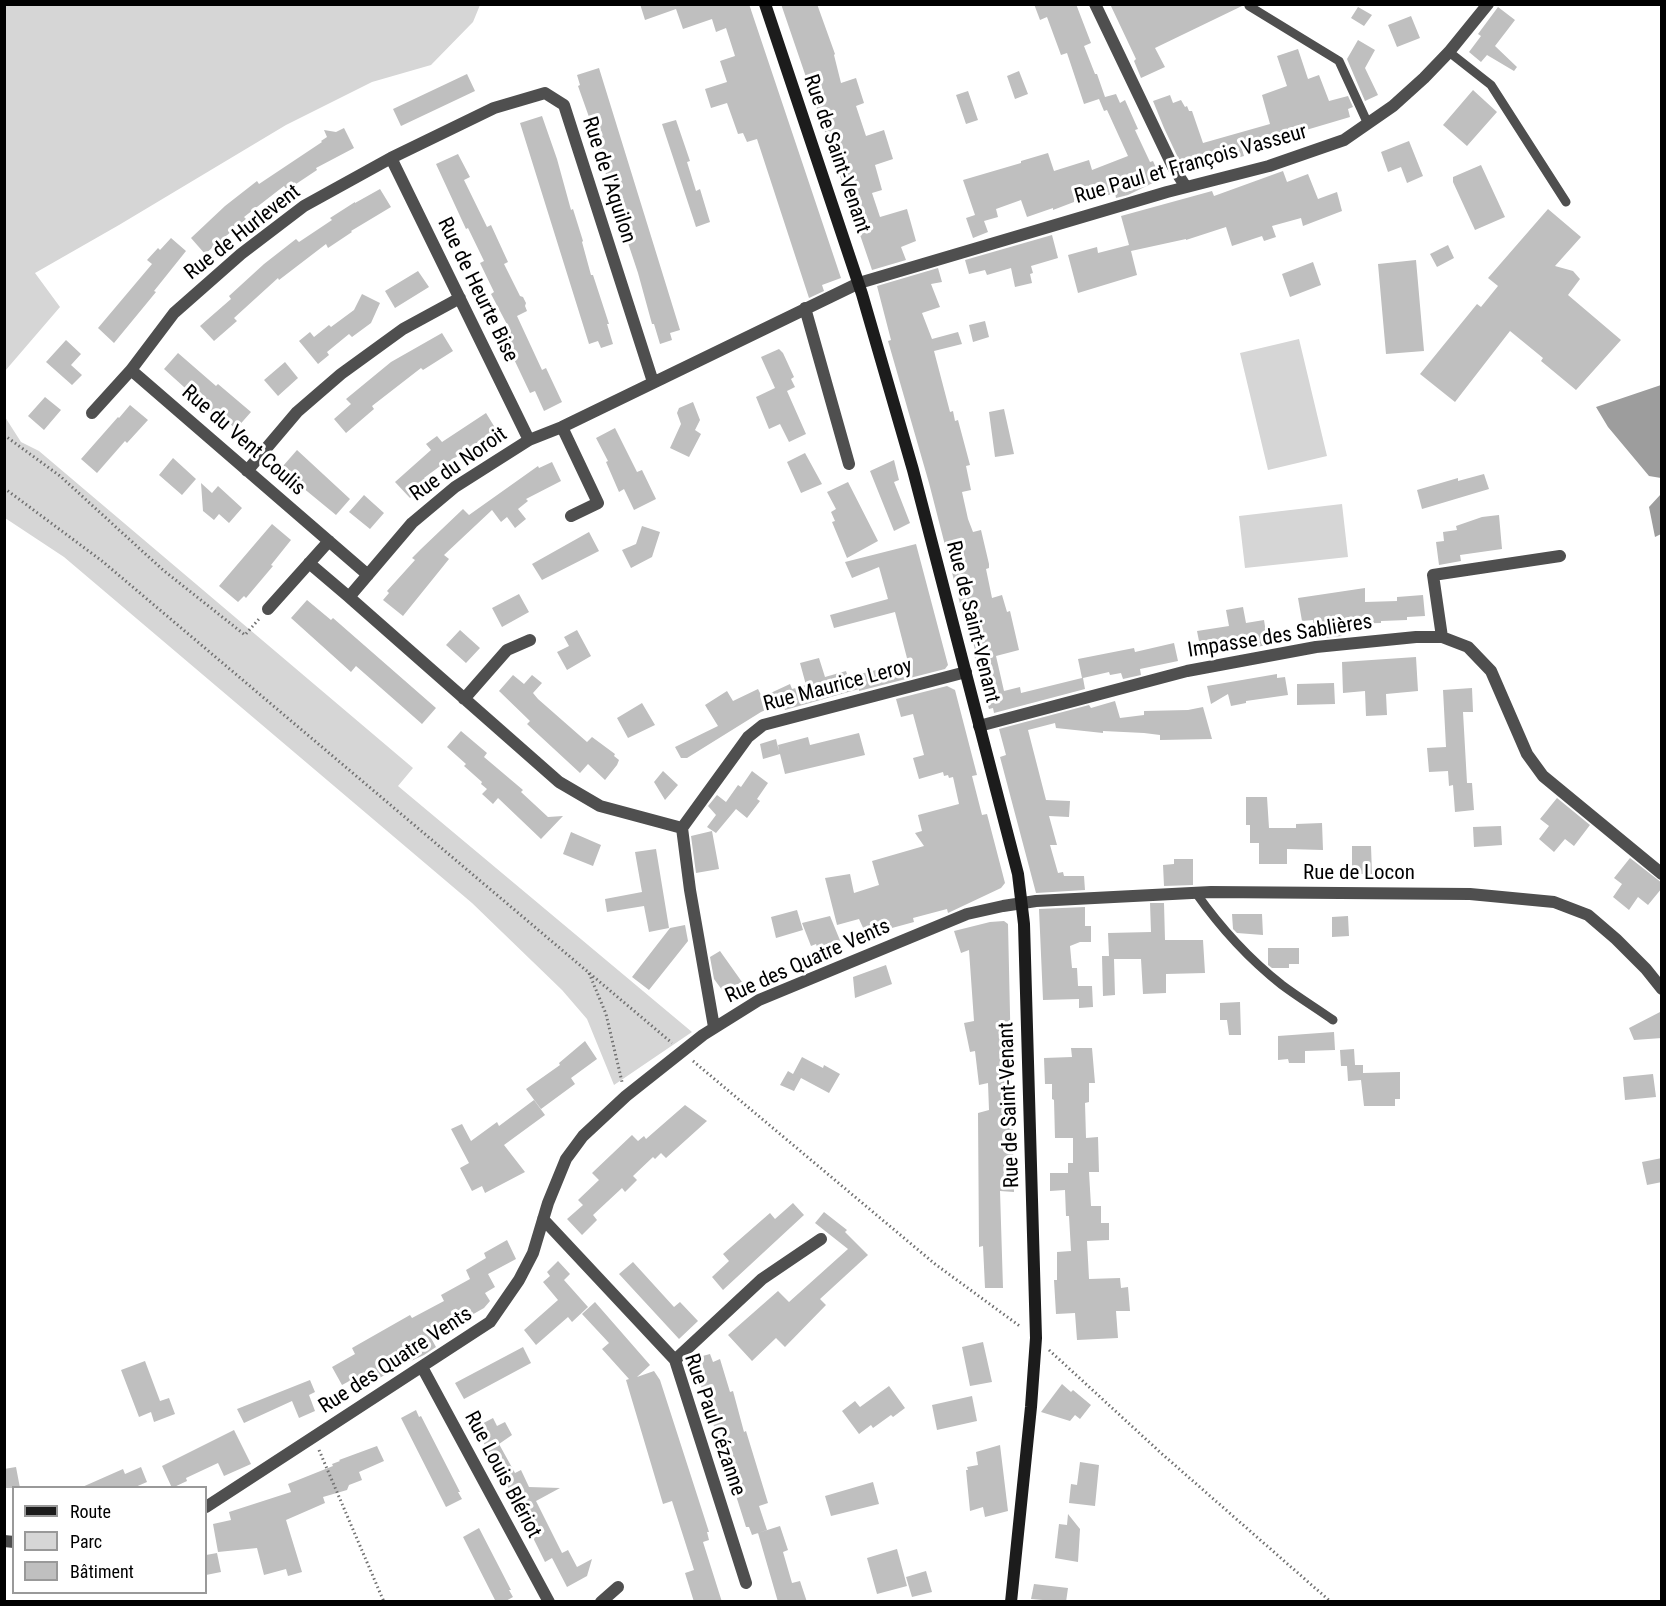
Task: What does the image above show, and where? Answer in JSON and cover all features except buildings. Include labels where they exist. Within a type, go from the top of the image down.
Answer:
[{"type":"main road","name":"Rue de Saint-Venant","points":[[765,4],[859,283],[913,470],[1018,874],[1023,904],[1035,1350],[1011,1602]]},
{"type":"street","points":[[1095,4],[1173,167],[1186,187]]},
{"type":"street","name":"Rue Paul et François Vasseur","points":[[859,283],[1186,187],[1269,166],[1335,143],[1393,106],[1449,52],[1488,4]]},
{"type":"street","name":"Rue de l'Aquilon","points":[[453,127],[494,108],[545,93],[564,105],[653,382]]},
{"type":"street","name":"Rue de Hurlevent","points":[[92,413],[131,370],[174,313],[241,254],[304,206],[453,127]]},
{"type":"street","name":"Rue de Heurte Bise","points":[[391,158],[529,440]]},
{"type":"street","name":"Rue du Noroit","points":[[349,597],[412,523],[455,487],[529,440],[562,427],[859,283]]},
{"type":"street","points":[[247,471],[297,412],[341,374],[403,329],[460,298]]},
{"type":"street","points":[[805,308],[849,464]]},
{"type":"street","name":"Rue du Vent Coulis","points":[[131,370],[368,575]]},
{"type":"street","points":[[562,427],[598,503],[571,516]]},
{"type":"street","points":[[268,609],[329,541]]},
{"type":"street","points":[[1442,637],[1433,575],[1560,556]]},
{"type":"street","points":[[309,563],[559,782],[600,806],[682,828],[690,890],[714,1027]]},
{"type":"street","name":"Impasse des Sablières","points":[[979,726],[1187,671],[1316,647],[1416,637],[1442,637],[1468,647],[1491,671],[1527,754],[1543,776],[1662,874]]},
{"type":"street","points":[[464,699],[507,650],[530,640]]},
{"type":"street","name":"Rue Maurice Leroy","points":[[682,828],[748,737],[763,725],[966,672]]},
{"type":"street","name":"Rue de Locon","points":[[1023,904],[1196,893],[1470,894],[1554,902],[1588,915],[1616,939],[1662,989]]},
{"type":"street","name":"Rue des Quatre Vents","points":[[207,1506],[490,1322],[504,1305],[533,1253],[543,1219],[566,1159],[583,1136],[626,1096],[703,1035],[759,1000],[967,914],[1023,904]]},
{"type":"street","name":"Rue Paul Cézanne","points":[[543,1219],[675,1360],[746,1583]]},
{"type":"street","points":[[675,1360],[762,1279],[821,1239]]},
{"type":"street","name":"Rue Louis Blériot","points":[[422,1367],[549,1602]]},
{"type":"street","points":[[601,1602],[618,1587]]},
{"type":"lane","points":[[1249,6],[1339,61],[1368,124]]},
{"type":"lane","points":[[1449,52],[1491,85],[1566,202]]},
{"type":"lane","points":[[1196,893],[1215,921],[1250,956],[1282,985],[1333,1020]]},
{"type":"path","points":[[4,435],[60,476],[163,570],[245,635],[268,609]]},
{"type":"path","points":[[588,972],[606,1014],[626,1096]]},
{"type":"path","points":[[314,1437],[384,1602]]},
{"type":"green space","points":[[4,5],[480,5],[473,22],[431,65],[372,82],[286,125],[35,273],[60,307],[5,371]]},
{"type":"green space","points":[[1299,339],[1327,456],[1268,470],[1240,353]]},
{"type":"green space","points":[[5,417],[21,442],[39,451],[413,768],[398,786],[692,1032],[614,1085],[587,1019],[562,990],[472,903],[64,557],[5,518]]},
{"type":"green space","points":[[1342,504],[1348,557],[1245,568],[1239,516]]},
{"type":"shaded area","points":[[1662,385],[1661,478],[1649,476],[1608,427],[1596,407]]},
{"type":"shaded area","points":[[1661,494],[1661,534],[1655,537],[1649,507]]}]
